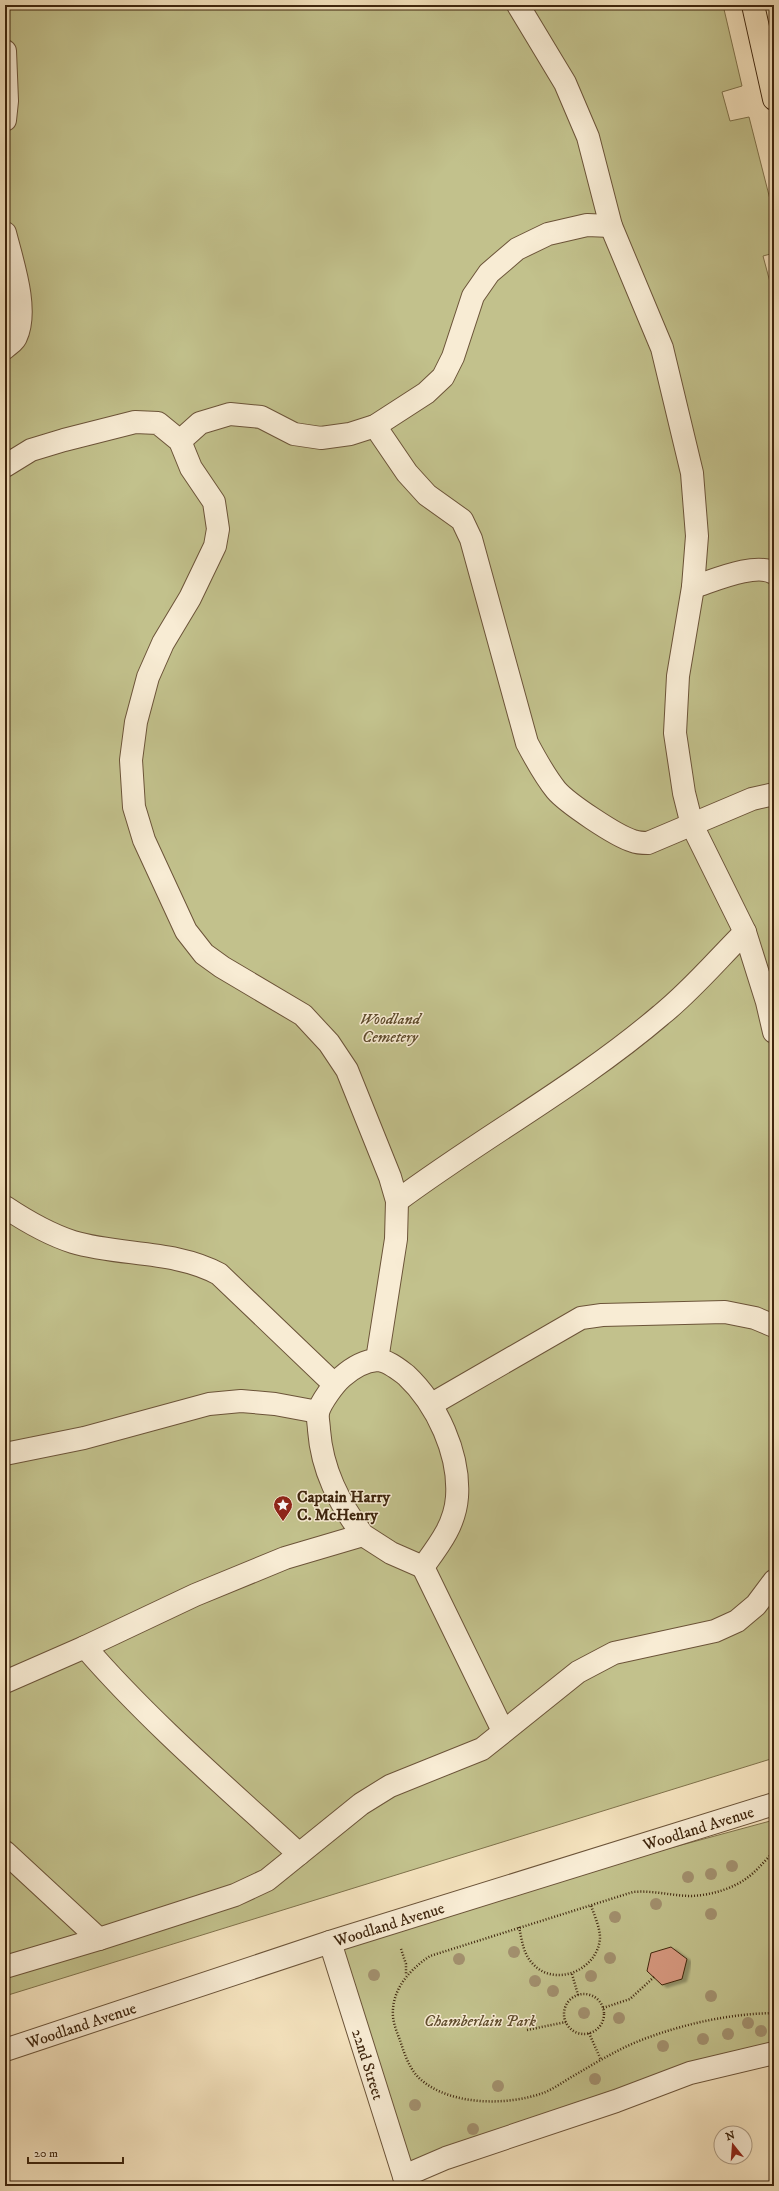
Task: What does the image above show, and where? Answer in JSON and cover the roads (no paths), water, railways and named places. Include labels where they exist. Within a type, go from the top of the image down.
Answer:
[{"type":"main road","points":[[753,5],[774,99]]},
{"type":"street","points":[[518,5],[565,83],[588,137],[611,226],[662,348],[692,473],[697,536],[693,587],[678,676],[676,733],[684,793],[692,826],[745,932],[767,1002],[774,1032]]},
{"type":"street","points":[[5,51],[7,101],[5,120]]},
{"type":"street","points":[[180,441],[200,424],[230,414],[261,417],[294,434],[321,438],[350,434],[375,426],[426,393],[443,377],[453,357],[473,296],[489,273],[517,249],[548,234],[587,225],[611,226]]},
{"type":"street","points":[[5,233],[18,287],[21,310],[16,338],[5,348]]},
{"type":"street","points":[[5,466],[31,450],[135,422],[158,423],[180,441],[191,468],[214,502],[218,529],[215,546],[190,598],[163,643],[148,677],[136,722],[131,760],[134,807],[144,840],[186,931],[204,954],[222,967],[303,1015],[329,1043],[348,1070],[390,1177],[397,1201],[396,1239],[377,1360]]},
{"type":"street","points":[[375,426],[407,473],[427,495],[462,520],[471,539],[527,743],[542,770],[558,792],[588,815],[633,841],[648,843],[692,826],[752,799],[774,794]]},
{"type":"street","points":[[693,587],[746,571],[768,569],[774,573]]},
{"type":"street","points":[[397,1201],[437,1171],[597,1066],[662,1015],[745,932]]},
{"type":"street","points":[[5,1207],[34,1226],[73,1242],[182,1261],[206,1267],[219,1274],[334,1384]]},
{"type":"street","points":[[432,1404],[581,1318],[602,1315],[725,1312],[755,1318],[774,1326]]},
{"type":"street","points":[[423,1567],[448,1531],[457,1498],[456,1473],[448,1442],[432,1404],[413,1382],[396,1367],[377,1360],[353,1368],[334,1384],[318,1412],[320,1438],[326,1473],[346,1511],[363,1534],[391,1553],[423,1567],[503,1731]]},
{"type":"street","points":[[5,1454],[84,1438],[209,1404],[241,1401],[275,1404],[318,1412]]},
{"type":"street","points":[[5,1682],[85,1647],[202,1592],[285,1558],[363,1534]]},
{"type":"street","points":[[5,1967],[99,1939],[235,1895],[267,1880],[361,1804],[390,1786],[482,1749],[578,1672],[614,1653],[715,1631],[737,1621],[756,1605],[774,1581]]},
{"type":"street","points":[[85,1647],[109,1674],[180,1744],[299,1854]]},
{"type":"street","name":"Woodland Avenue","points":[[5,2050],[330,1942],[774,1804]]},
{"type":"street","points":[[5,1852],[99,1939]]},
{"type":"street","name":"22nd Street","points":[[330,1942],[406,2181]]},
{"type":"street","points":[[406,2181],[446,2158],[616,2101],[690,2073],[774,2053]]},
{"type":"place","name":"Captain Harry C. McHenry","points":[[283,1522]]},
{"type":"park label","name":"Woodland Cemetery","points":[[390,1027]]},
{"type":"park label","name":"Chamberlain Park","points":[[480,2020]]}]
